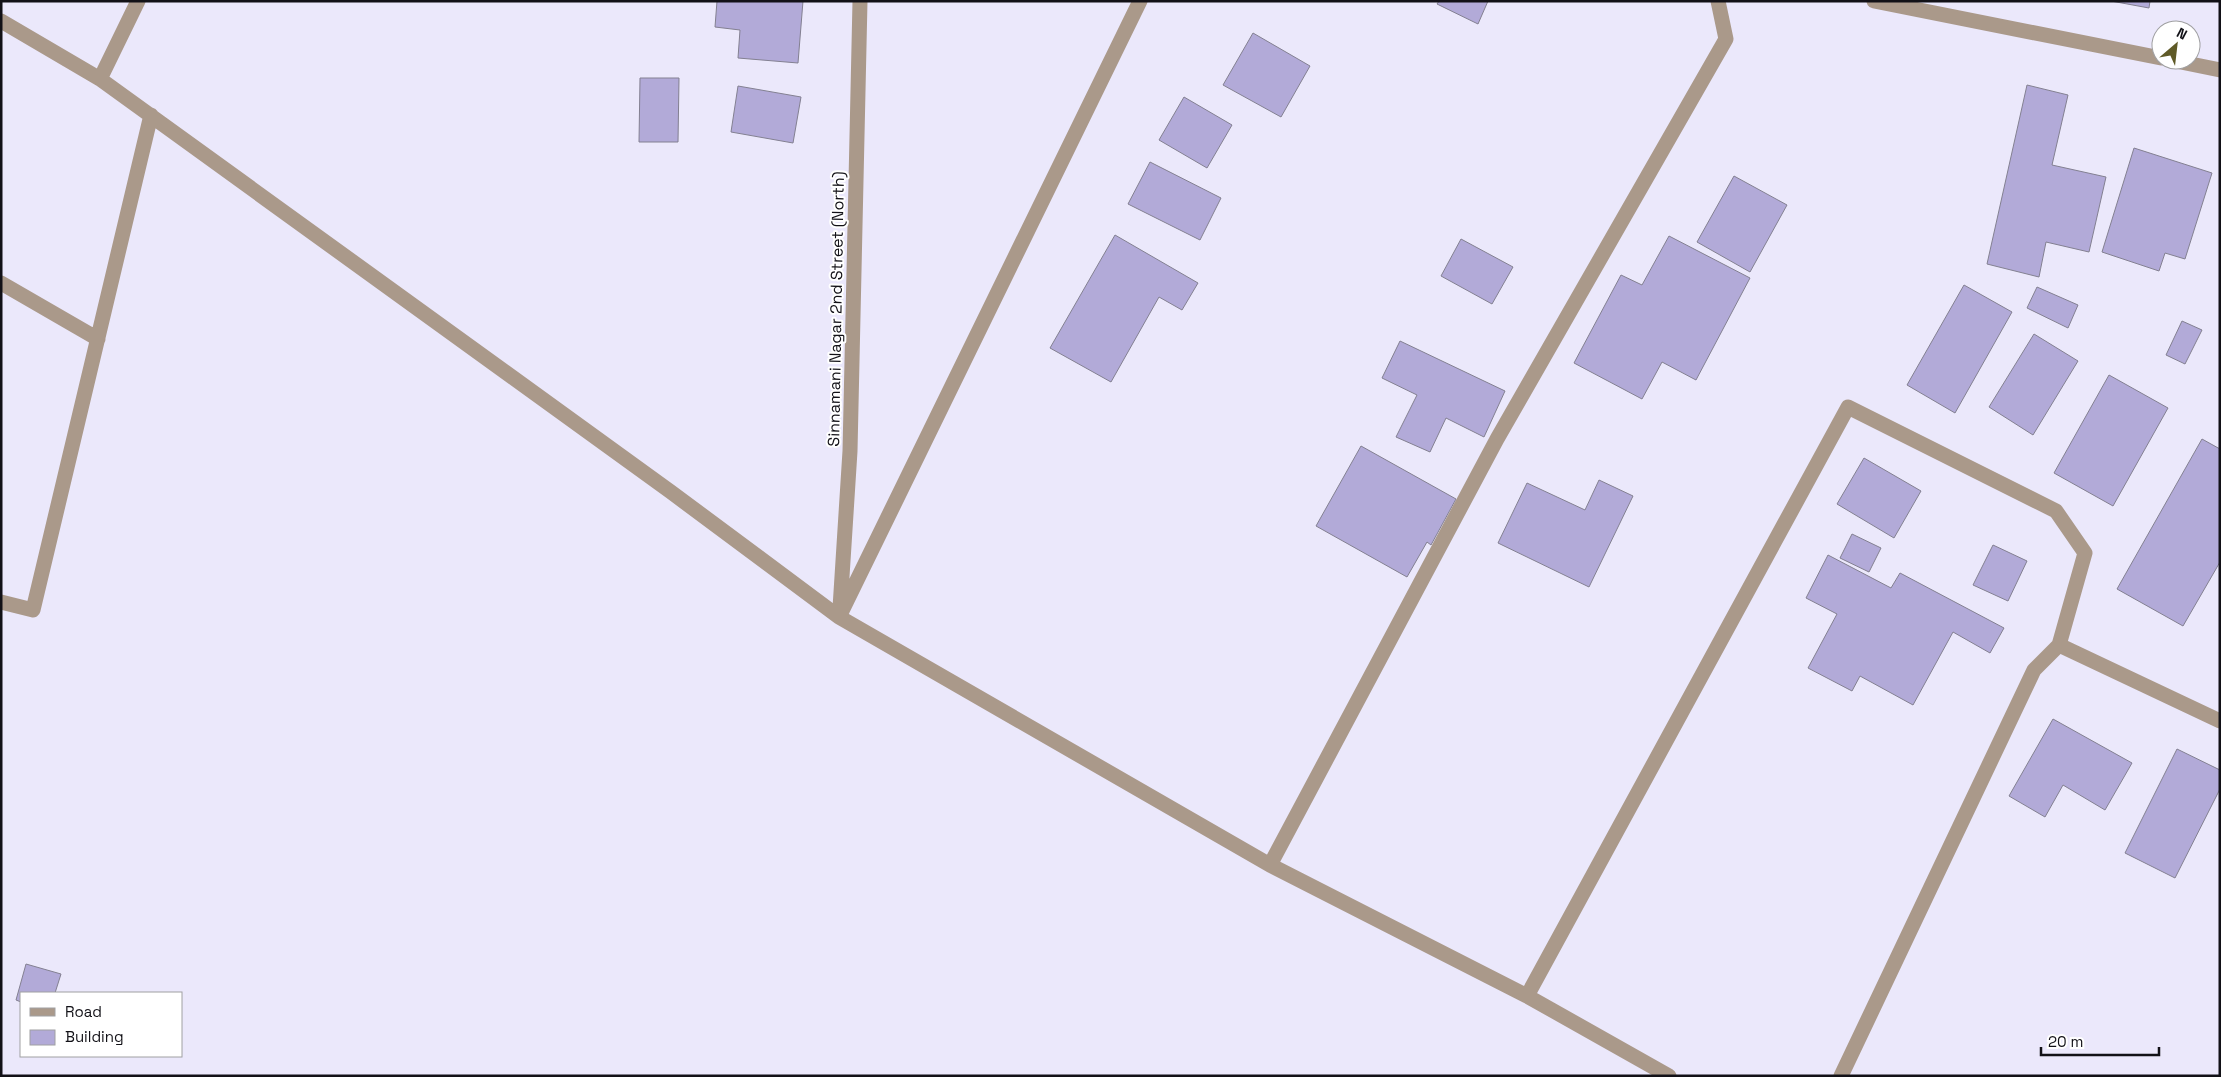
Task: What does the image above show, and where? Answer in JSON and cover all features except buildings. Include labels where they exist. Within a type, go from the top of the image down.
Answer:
[{"type":"street","points":[[100,79],[138,1]]},
{"type":"street","name":"Sinnamani Nagar 2nd Street (North)","points":[[839,617],[850,451],[860,1]]},
{"type":"street","points":[[839,617],[1140,1]]},
{"type":"street","points":[[1270,865],[1497,440],[1726,38],[1718,1]]},
{"type":"street","points":[[1874,1],[2151,56]]},
{"type":"street","points":[[1,21],[100,79],[151,115],[663,486],[839,617],[1270,865],[1527,996],[1669,1076]]},
{"type":"street","points":[[2201,66],[2220,70]]},
{"type":"street","points":[[1,602],[33,610],[151,115]]},
{"type":"street","points":[[1,283],[98,340]]},
{"type":"street","points":[[1527,996],[1848,408],[2056,511],[2085,553],[2059,645],[2034,670],[1841,1076]]},
{"type":"street","points":[[2059,645],[2220,721]]}]
